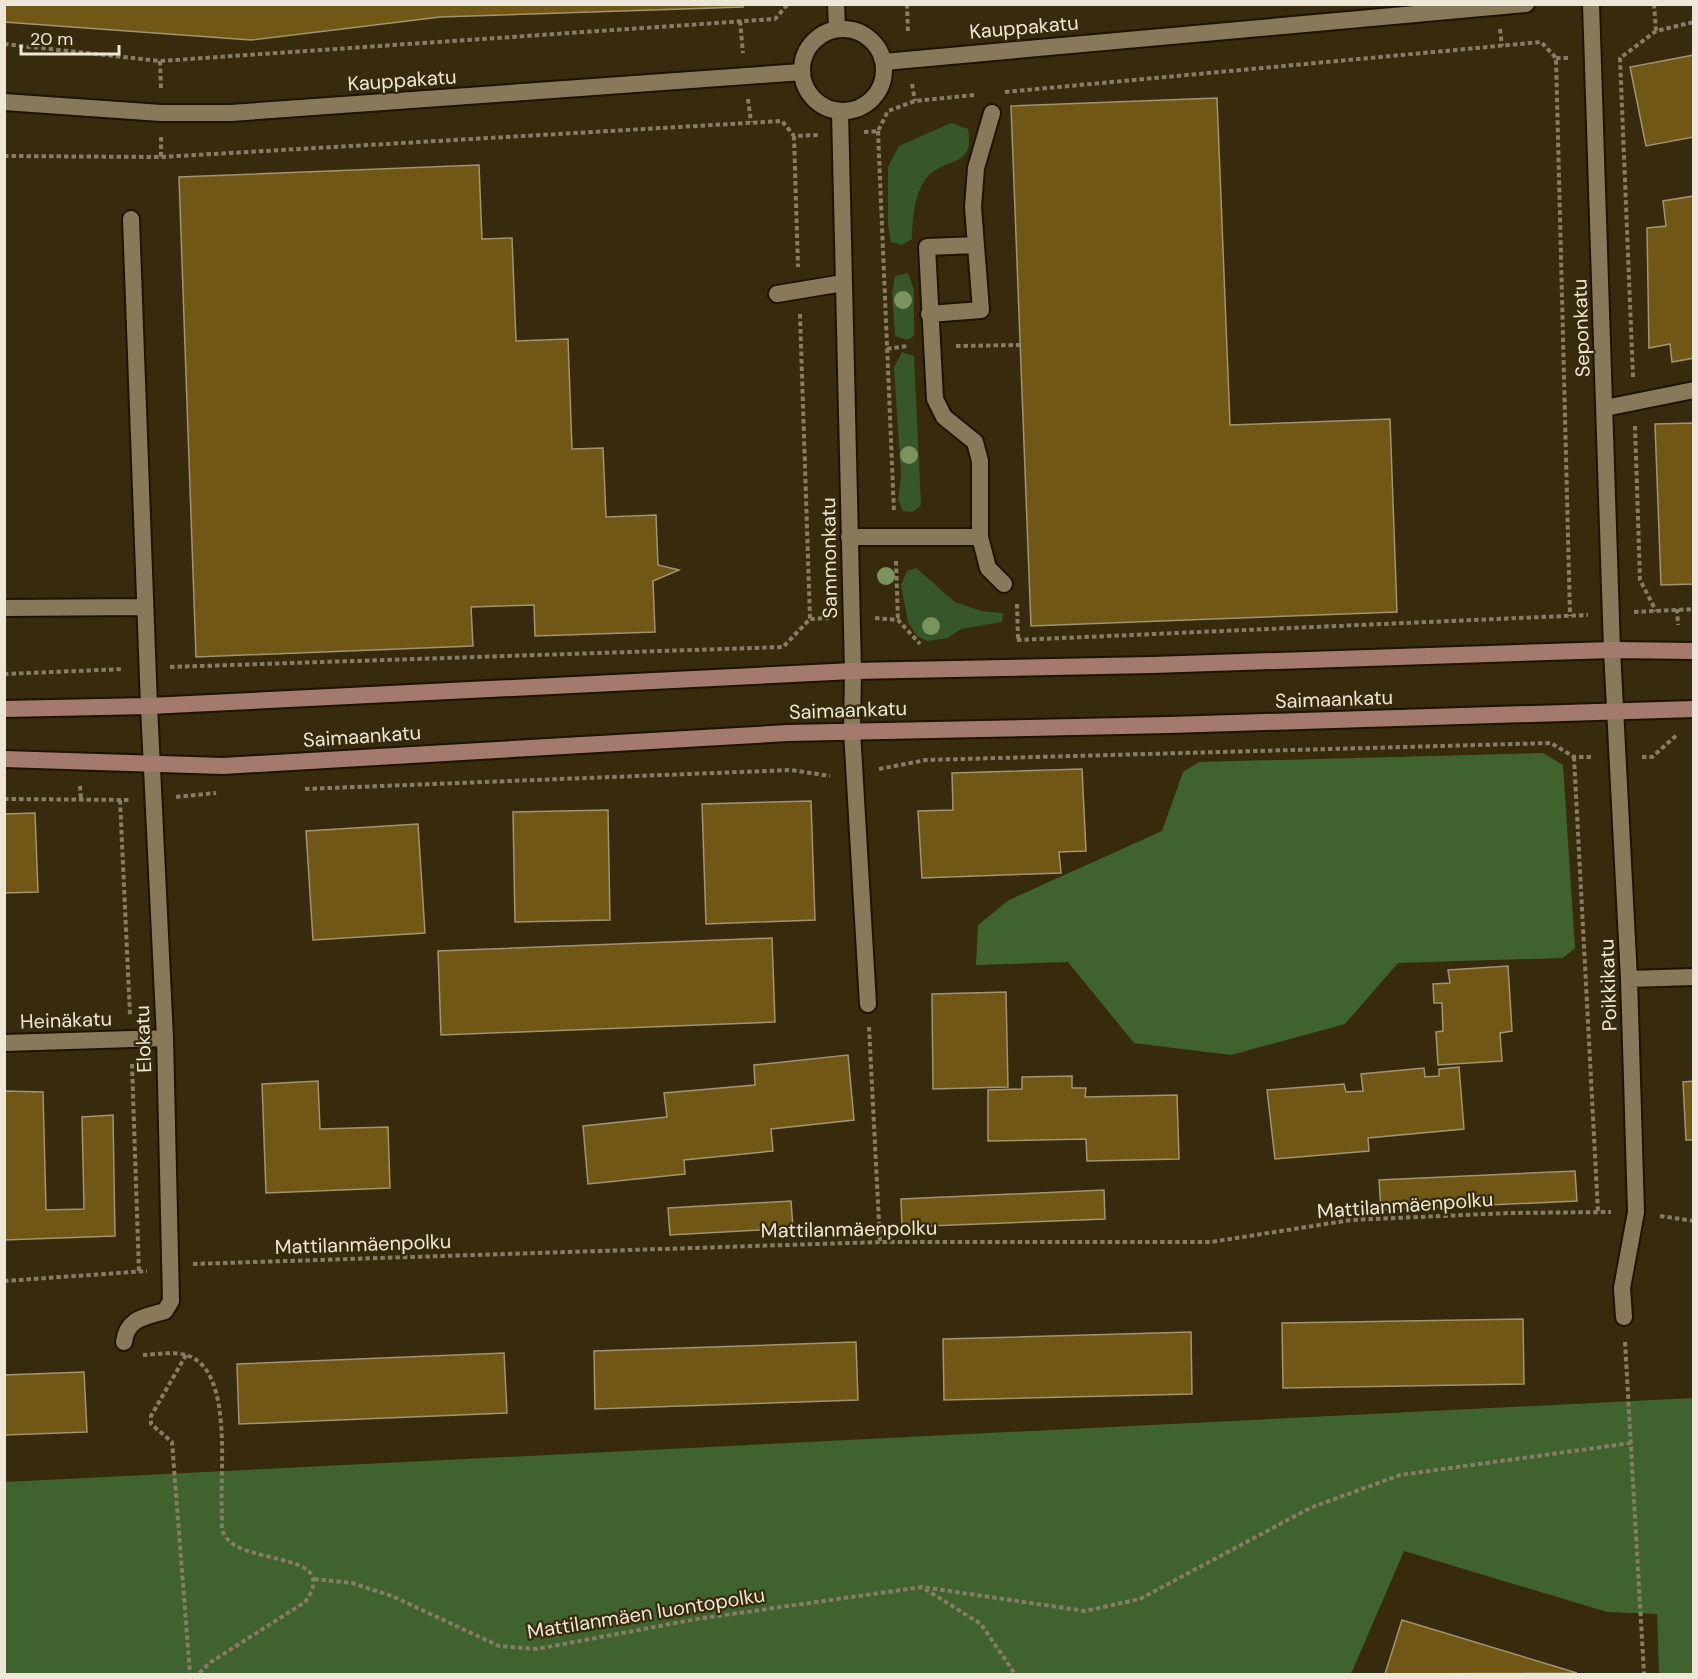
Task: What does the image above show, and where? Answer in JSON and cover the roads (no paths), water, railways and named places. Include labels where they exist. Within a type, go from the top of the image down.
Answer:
[{"type":"main road","name":"Saimaankatu","points":[[4,709],[149,706],[921,668],[1164,664],[1612,650],[1694,651]]},
{"type":"main road","name":"Saimaankatu","points":[[4,759],[223,766],[852,731],[1615,713],[1694,709]]},
{"type":"street","points":[[836,4],[837,29]]},
{"type":"street","name":"Kauppakatu","points":[[884,62],[1526,4]]},
{"type":"street","name":"Seponkatu","points":[[1591,4],[1612,650]]},
{"type":"street","points":[[837,29],[854,29],[869,37],[879,48],[884,62],[884,80],[876,95],[865,106],[840,112],[817,103],[807,90],[801,72],[803,58],[812,42],[823,33],[837,29]]},
{"type":"street","name":"Kauppakatu","points":[[4,102],[161,113],[231,113],[801,72]]},
{"type":"street","name":"Sammonkatu","points":[[840,112],[853,671],[852,731],[868,1004]]},
{"type":"street","points":[[929,314],[981,310],[973,207],[976,168],[992,113]]},
{"type":"street","name":"Elokatu","points":[[124,1342],[126,1329],[134,1319],[165,1311],[171,1301],[165,1038],[151,764],[131,219]]},
{"type":"street","points":[[976,244],[927,247],[935,399],[944,417],[975,442],[980,461],[980,537],[988,568],[1004,584]]},
{"type":"street","points":[[777,294],[843,284]]},
{"type":"street","points":[[1605,408],[1694,390]]},
{"type":"street","points":[[849,537],[980,537]]},
{"type":"street","points":[[4,608],[145,607]]},
{"type":"street","name":"Poikkikatu","points":[[1612,650],[1629,979],[1636,1212],[1622,1288],[1624,1317]]},
{"type":"street","points":[[1629,979],[1694,976]]},
{"type":"street","name":"Heinäkatu","points":[[4,1043],[165,1038]]}]
